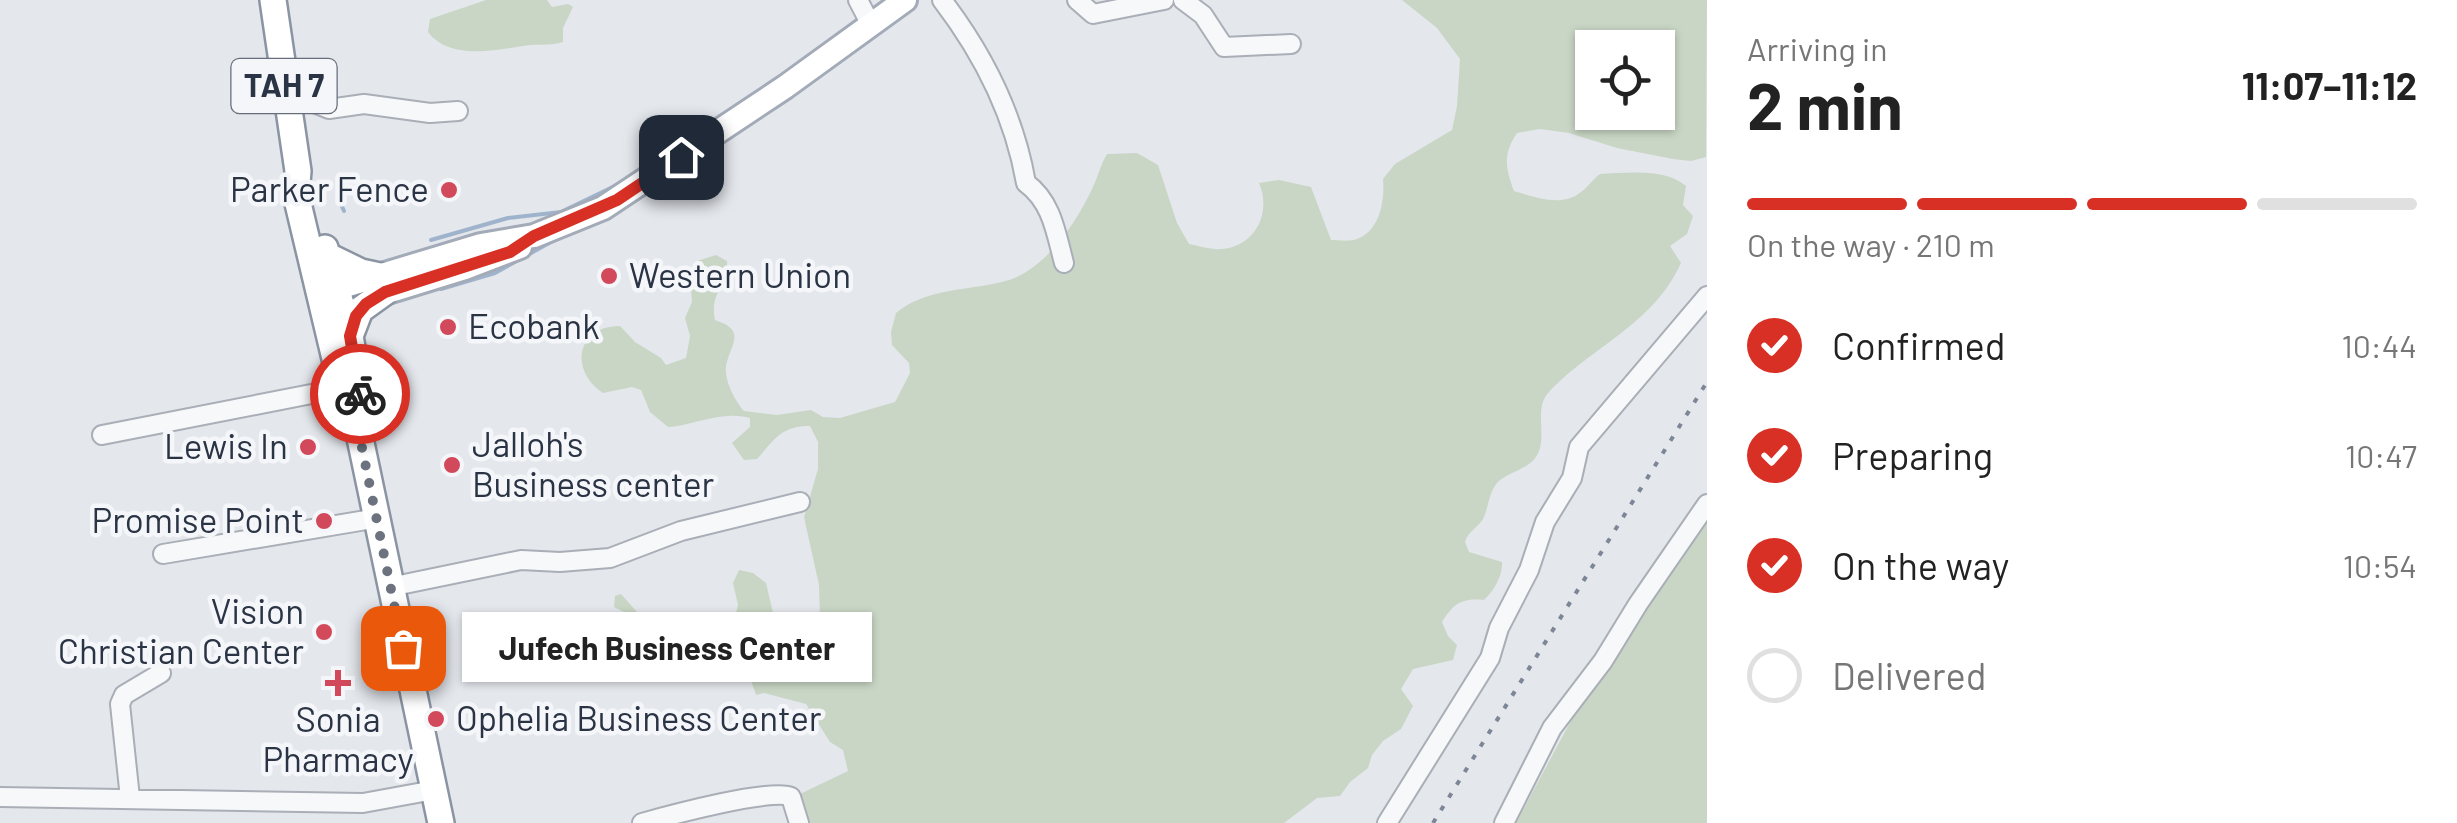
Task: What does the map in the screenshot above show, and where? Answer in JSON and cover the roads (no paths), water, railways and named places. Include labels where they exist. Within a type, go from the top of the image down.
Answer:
[{"type":"highway","name":"TAH 7","points":[[273,0],[298,171],[296,195],[331,301],[350,336],[362,409],[360,438]]},
{"type":"highway","name":"TAH 7","points":[[298,171],[307,182],[316,207],[326,255],[342,388],[360,438],[441,823]]},
{"type":"highway","points":[[326,255],[384,284],[360,310],[350,336]]},
{"type":"main road","points":[[331,301],[480,245],[534,236],[617,200],[905,0]]},
{"type":"street","points":[[858,0],[871,24]]},
{"type":"street","points":[[942,0],[972,39],[991,74],[1022,158],[1026,184],[1042,194],[1064,263]]},
{"type":"street","points":[[1077,0],[1093,14],[1164,0]]},
{"type":"street","points":[[1182,0],[1190,2],[1203,15],[1224,47],[1291,44]]},
{"type":"street","points":[[286,98],[297,96],[329,108],[364,104],[430,113],[458,110]]},
{"type":"street","points":[[1387,823],[1490,658],[1545,522],[1572,478],[1579,448],[1707,296]]},
{"type":"street","points":[[102,435],[342,388]]},
{"type":"street","points":[[390,587],[521,560],[610,558],[681,531],[800,502]]},
{"type":"street","points":[[1504,823],[1552,728],[1603,661],[1707,504]]},
{"type":"street","points":[[162,554],[378,518]]},
{"type":"street","points":[[130,798],[120,704],[124,695],[162,673]]},
{"type":"street","points":[[0,797],[363,803],[434,790]]},
{"type":"street","points":[[642,823],[784,792],[792,797],[798,823]]},
{"type":"street","points":[[363,803],[365,823]]},
{"type":"waterway","points":[[431,240],[508,218],[561,212],[621,183]]},
{"type":"waterway","points":[[640,197],[651,191]]},
{"type":"waterway","points":[[340,202],[344,211]]},
{"type":"waterway","points":[[441,289],[495,273],[560,237]]},
{"type":"railway","points":[[1433,823],[1707,382]]},
{"type":"place","name":"Parker Fence","points":[[449,190]]},
{"type":"place","name":"Western Union","points":[[609,276]]},
{"type":"place","name":"Ecobank","points":[[448,327]]},
{"type":"place","name":"Lewis In","points":[[308,447]]},
{"type":"place","name":"Jalloh's Business center","points":[[452,465]]},
{"type":"place","name":"Promise Point","points":[[324,521]]},
{"type":"place","name":"Vision Christian Center","points":[[324,632]]},
{"type":"place","name":"Jufech Business Center","points":[[403,648]]},
{"type":"place","name":"Sonia Pharmacy","points":[[338,683]]},
{"type":"place","name":"Ophelia Business Center","points":[[436,719]]}]
